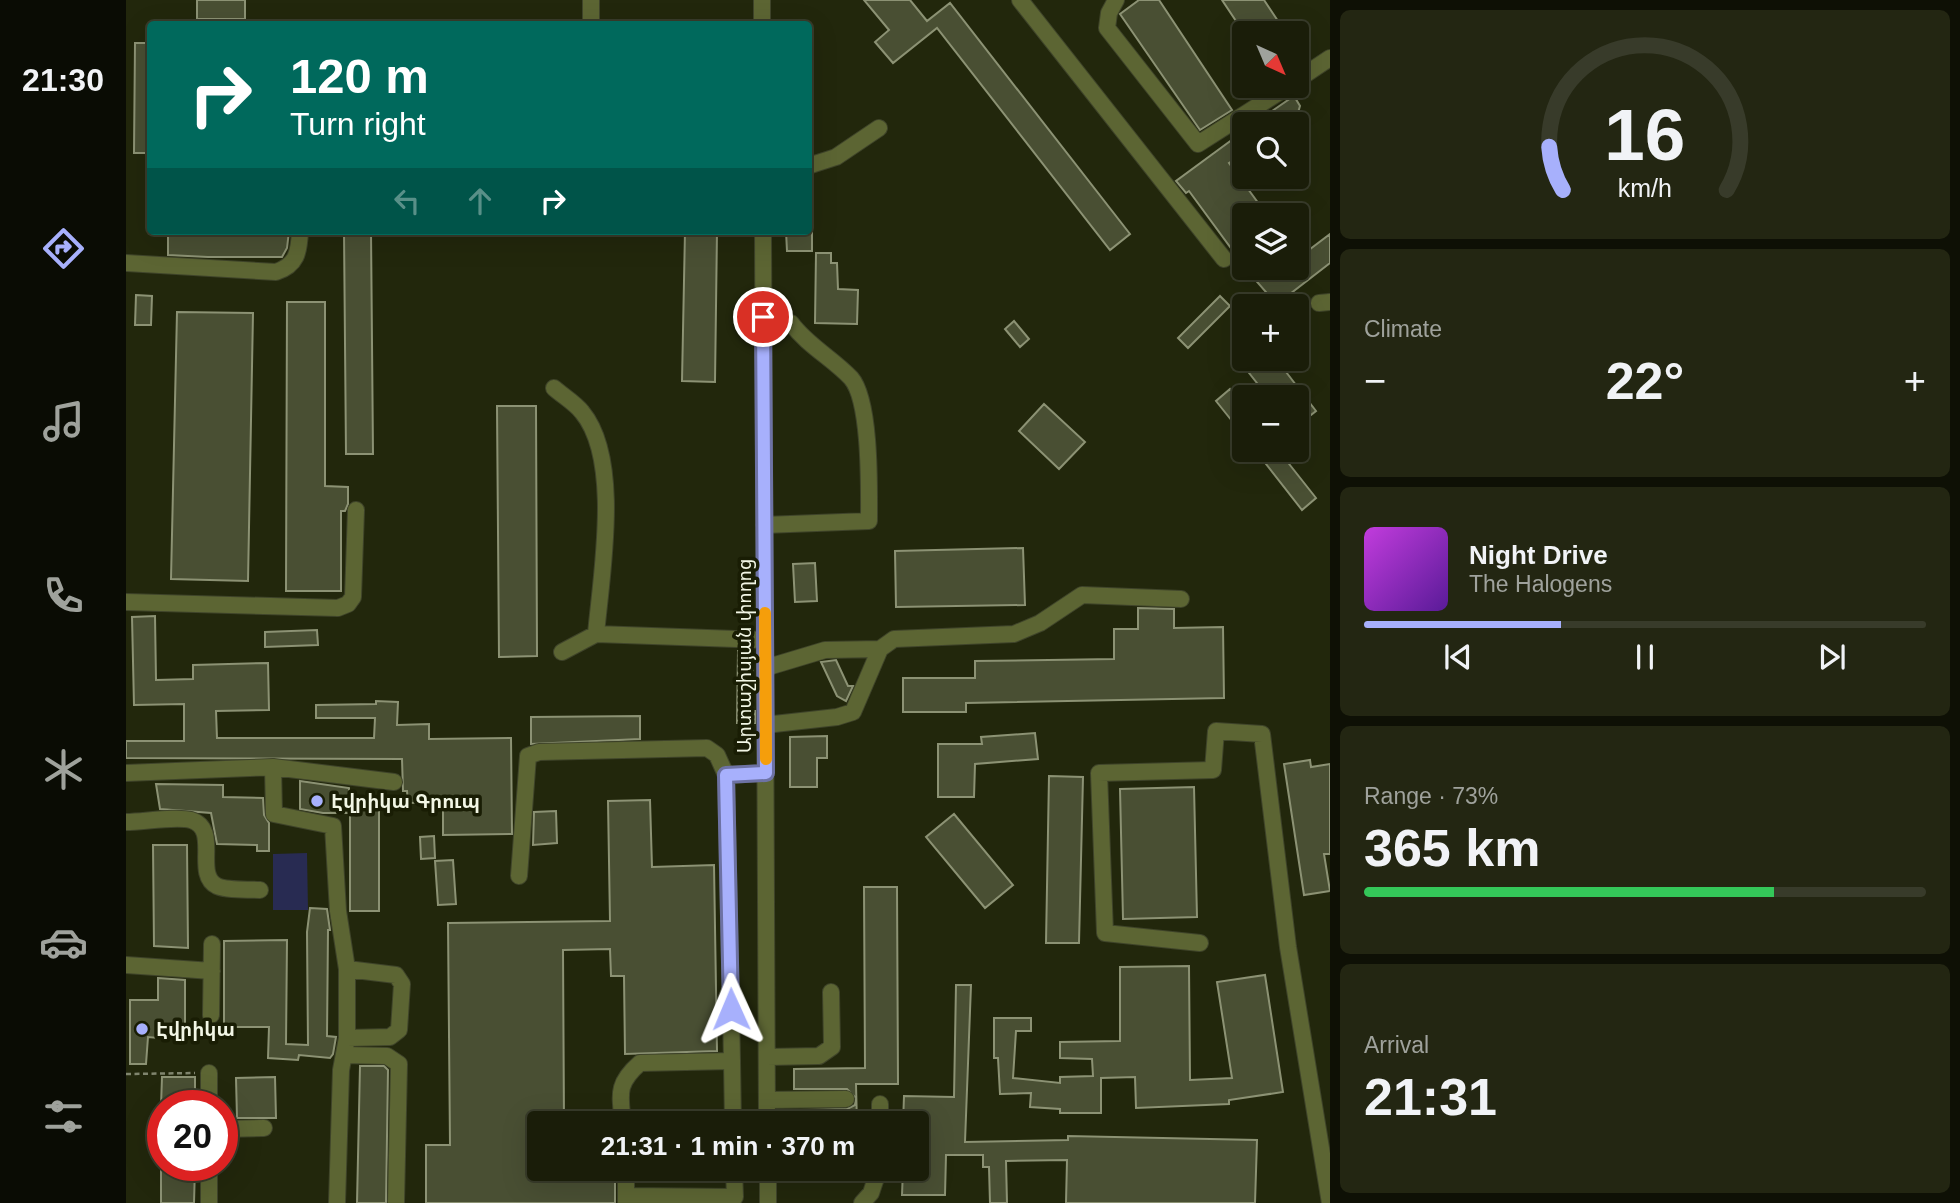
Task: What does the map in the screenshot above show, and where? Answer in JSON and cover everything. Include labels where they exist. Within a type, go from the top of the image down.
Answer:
[{"type":"street","points":[[591,21],[592,0]]},
{"type":"street","points":[[762,0],[762,21]]},
{"type":"street","points":[[1020,0],[1224,259]]},
{"type":"street","points":[[1116,0],[1109,13],[1107,28],[1198,144],[1270,98]]},
{"type":"street","points":[[1309,72],[1330,58]]},
{"type":"street","points":[[812,165],[836,157],[879,128]]},
{"type":"street","points":[[126,263],[276,272],[289,268],[297,258],[300,235]]},
{"type":"street","name":"Արտաշիսյան փողոց","points":[[763,235],[767,1111]]},
{"type":"street","points":[[763,317],[791,323],[800,335],[853,380],[869,455],[869,521],[764,525]]},
{"type":"street","points":[[554,388],[583,413],[601,454],[608,505],[596,634]]},
{"type":"street","points":[[126,602],[338,608],[348,604],[353,597],[356,510]]},
{"type":"street","points":[[765,725],[837,717],[853,712],[880,649],[894,639],[1014,634],[1040,623],[1082,595],[1181,599]]},
{"type":"street","points":[[562,652],[596,634],[765,640]]},
{"type":"street","points":[[765,668],[825,650],[880,649]]},
{"type":"street","points":[[1200,943],[1105,933],[1099,773],[1213,770],[1216,731],[1262,734],[1288,947],[1330,1203]]},
{"type":"street","points":[[519,876],[528,755],[538,752],[707,748],[717,755],[726,775],[733,1111]]},
{"type":"street","points":[[126,774],[273,767],[394,782]]},
{"type":"street","points":[[273,767],[274,814],[333,826],[338,911],[347,969],[347,1038],[337,1203]]},
{"type":"street","points":[[726,775],[766,773]]},
{"type":"street","points":[[126,822],[191,820],[200,826],[206,837],[207,874],[212,882],[219,887],[260,890]]},
{"type":"street","points":[[211,1015],[212,944]]},
{"type":"street","points":[[126,965],[212,971]]},
{"type":"street","points":[[347,969],[396,975],[402,984],[399,1030],[390,1037],[347,1038]]},
{"type":"street","points":[[767,1057],[819,1056],[832,1047],[831,992]]},
{"type":"street","points":[[344,1055],[387,1056],[399,1064],[396,1202]]},
{"type":"street","points":[[622,1111],[620,1093],[625,1076],[640,1063],[732,1060]]},
{"type":"street","points":[[209,1073],[209,1090]]},
{"type":"street","points":[[767,1100],[846,1099]]},
{"type":"street","points":[[880,1104],[880,1111]]},
{"type":"street","points":[[238,1129],[264,1128]]},
{"type":"street","points":[[209,1181],[209,1203]]},
{"type":"street","points":[[626,1181],[626,1200],[735,1200],[734,1181]]},
{"type":"street","points":[[768,1181],[768,1203]]},
{"type":"street","points":[[862,1203],[871,1193],[875,1181]]},
{"type":"path","points":[[126,1074],[209,1073]]},
{"type":"shaded area","points":[[307,853],[308,910],[273,910],[273,854]]},
{"type":"building","points":[[197,0],[245,0],[245,19],[197,19]]},
{"type":"building","points":[[864,0],[910,0],[927,21],[950,3],[1130,234],[1110,250],[937,28],[893,63],[875,42],[889,30]]},
{"type":"building","points":[[1139,0],[1159,0],[1232,110],[1200,130],[1120,14]]},
{"type":"building","points":[[1222,0],[1264,0],[1278,21],[1236,21]]},
{"type":"building","points":[[135,43],[147,43],[147,153],[134,153]]},
{"type":"building","points":[[1291,98],[1295,98],[1300,106],[1298,112],[1271,112]]},
{"type":"building","points":[[1232,140],[1232,161],[1229,163],[1232,167],[1232,189],[1248,189],[1258,203],[1232,203],[1232,250],[1189,191],[1186,193],[1176,181]]},
{"type":"building","points":[[1330,234],[1330,263],[1309,279],[1309,250]]},
{"type":"building","points":[[168,235],[289,235],[287,248],[282,257],[168,255]]},
{"type":"building","points":[[344,235],[371,235],[373,454],[346,454]]},
{"type":"building","points":[[685,235],[717,235],[715,382],[682,381]]},
{"type":"building","points":[[786,235],[812,235],[812,251],[787,251]]},
{"type":"building","points":[[816,253],[831,253],[831,263],[837,263],[838,289],[858,290],[857,324],[815,323]]},
{"type":"building","points":[[1255,280],[1308,280],[1290,294],[1268,294]]},
{"type":"building","points":[[136,295],[152,296],[151,325],[135,325]]},
{"type":"building","points":[[1220,296],[1230,306],[1188,348],[1178,338]]},
{"type":"building","points":[[287,302],[325,302],[325,486],[348,487],[348,504],[345,511],[341,511],[341,591],[286,591]]},
{"type":"building","points":[[177,312],[253,313],[248,581],[171,579]]},
{"type":"building","points":[[1014,321],[1029,339],[1020,347],[1005,329]]},
{"type":"building","points":[[1248,371],[1285,371],[1296,385],[1259,385]]},
{"type":"building","points":[[1230,389],[1232,421],[1216,401]]},
{"type":"building","points":[[1309,402],[1316,411],[1309,417]]},
{"type":"building","points":[[1044,404],[1085,442],[1059,469],[1019,431]]},
{"type":"building","points":[[497,406],[536,406],[537,656],[499,657]]},
{"type":"building","points":[[1264,462],[1288,462],[1316,498],[1302,510]]},
{"type":"building","points":[[1023,548],[1025,605],[896,607],[895,551]]},
{"type":"building","points":[[815,563],[817,601],[795,602],[793,564]]},
{"type":"building","points":[[1138,608],[1174,609],[1174,628],[1223,627],[1224,698],[966,703],[966,712],[903,712],[903,678],[975,678],[975,661],[1114,659],[1114,629],[1138,629]]},
{"type":"building","points":[[155,616],[156,680],[193,679],[193,665],[268,663],[269,710],[216,711],[217,738],[374,738],[375,718],[316,718],[316,705],[376,704],[376,701],[398,702],[397,725],[429,724],[429,739],[511,738],[512,834],[443,835],[443,802],[408,803],[407,791],[403,791],[402,759],[126,758],[126,741],[184,741],[184,704],[134,705],[132,617]]},
{"type":"building","points":[[317,630],[318,645],[265,647],[265,632]]},
{"type":"building","points":[[738,651],[753,652],[752,711],[755,711],[755,723],[737,723]]},
{"type":"building","points":[[836,660],[848,686],[853,686],[846,701],[837,696],[821,662]]},
{"type":"building","points":[[640,716],[640,739],[531,744],[531,717]]},
{"type":"building","points":[[1035,733],[1038,759],[975,764],[974,797],[938,797],[938,744],[982,744],[981,737]]},
{"type":"building","points":[[827,736],[827,758],[817,758],[817,787],[790,787],[790,737]]},
{"type":"building","points":[[1310,760],[1311,767],[1330,764],[1330,854],[1324,854],[1330,891],[1304,895],[1284,764]]},
{"type":"building","points":[[1049,776],[1083,777],[1079,943],[1046,943]]},
{"type":"building","points":[[300,781],[349,788],[349,797],[379,797],[379,911],[350,911],[350,813],[323,813],[300,809]]},
{"type":"building","points":[[156,784],[223,785],[223,797],[263,798],[264,815],[269,823],[269,851],[257,851],[257,845],[217,844],[211,813],[160,809]]},
{"type":"building","points":[[1194,787],[1197,917],[1123,919],[1120,789]]},
{"type":"building","points":[[650,800],[652,867],[714,865],[717,1051],[625,1054],[624,976],[611,976],[610,949],[563,950],[564,1111],[527,1111],[527,1181],[615,1181],[615,1203],[426,1203],[426,1145],[450,1145],[448,923],[610,921],[608,801]]},
{"type":"building","points":[[556,811],[557,843],[533,845],[534,812]]},
{"type":"building","points":[[954,814],[1013,885],[985,908],[926,837]]},
{"type":"building","points":[[434,836],[435,858],[421,859],[420,837]]},
{"type":"building","points":[[153,845],[187,845],[188,948],[154,946]]},
{"type":"building","points":[[453,860],[456,904],[438,905],[435,861]]},
{"type":"building","points":[[864,887],[897,887],[898,1084],[856,1084],[857,1111],[801,1111],[847,1109],[855,1105],[856,1098],[847,1089],[794,1089],[794,1069],[865,1068]]},
{"type":"building","points":[[310,908],[327,909],[330,930],[327,1036],[336,1037],[333,1054],[330,1058],[299,1055],[298,1060],[268,1058],[269,1027],[224,1027],[224,941],[287,940],[286,1044],[308,1045],[307,932]]},
{"type":"building","points":[[1189,966],[1190,1080],[1232,1078],[1217,982],[1265,975],[1283,1092],[1229,1100],[1229,1104],[1136,1108],[1135,1077],[1101,1078],[1101,1113],[1060,1113],[1060,1109],[1030,1107],[1031,1093],[1000,1094],[998,1058],[994,1058],[994,1018],[1031,1018],[1031,1031],[1016,1031],[1013,1078],[1060,1083],[1060,1077],[1093,1076],[1092,1059],[1060,1058],[1060,1042],[1120,1041],[1120,967]]},
{"type":"building","points":[[158,978],[185,980],[185,1033],[158,1033],[158,1038],[148,1037],[146,1064],[130,1064],[130,1000],[158,1000]]},
{"type":"building","points":[[956,985],[971,985],[965,1142],[1068,1140],[1068,1136],[1257,1140],[1255,1203],[1066,1203],[1067,1160],[1006,1161],[1007,1203],[990,1203],[989,1167],[983,1167],[983,1155],[946,1155],[945,1195],[902,1195],[903,1181],[929,1181],[929,1111],[903,1111],[904,1096],[954,1097]]},
{"type":"building","points":[[360,1066],[384,1066],[388,1070],[386,1203],[357,1203]]},
{"type":"building","points":[[162,1077],[195,1077],[195,1090],[162,1090]]},
{"type":"building","points":[[275,1077],[276,1118],[238,1118],[236,1078]]},
{"type":"building","points":[[161,1181],[195,1181],[194,1203],[161,1203]]},
{"type":"slow traffic","points":[[765,613],[766,759]]},
{"type":"place","name":"Էվրիկա Գրուպ","points":[[317,801]]},
{"type":"place","name":"Էվրիկա","points":[[142,1029]]},
{"type":"route","points":[[731,1009],[726,775],[766,773],[763,317]]}]
